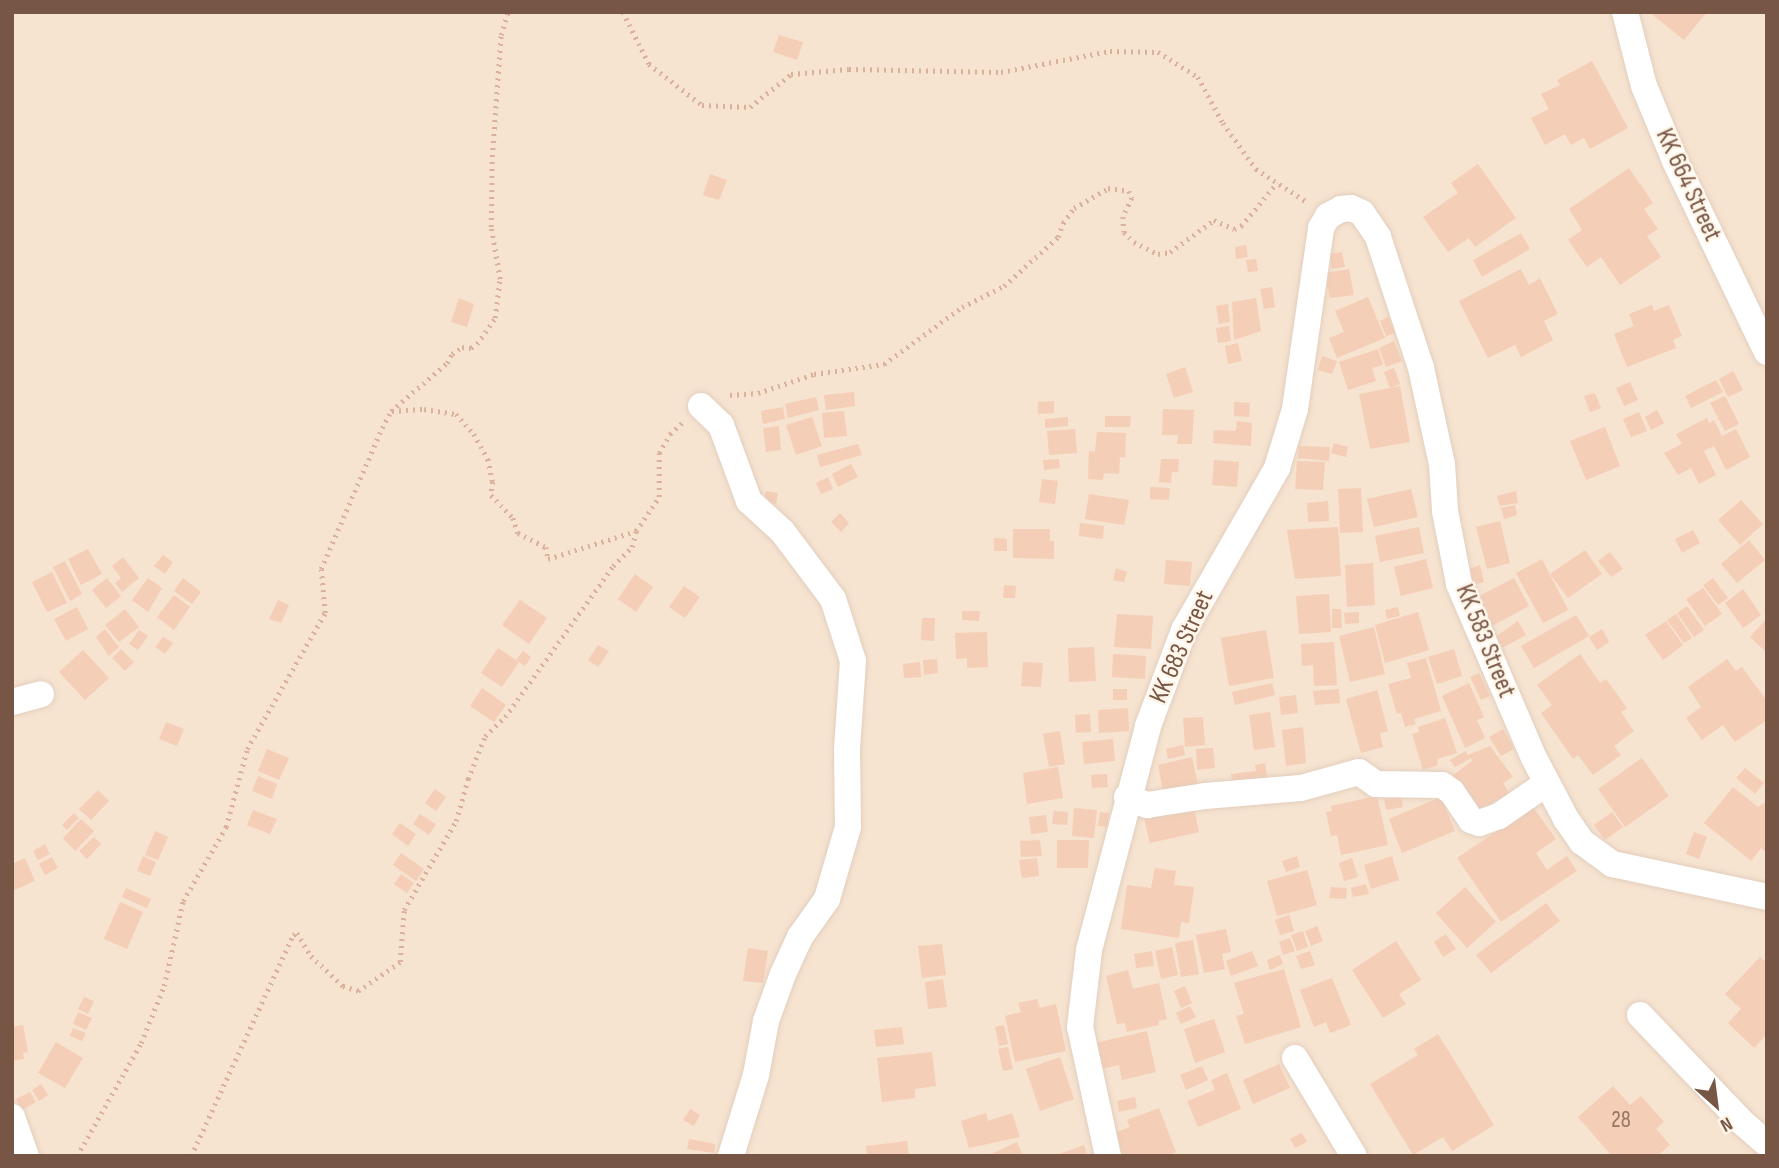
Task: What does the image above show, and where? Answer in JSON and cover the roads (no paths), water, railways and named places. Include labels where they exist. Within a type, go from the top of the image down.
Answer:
[{"type":"street","name":"KK 664 Street","points":[[1625,12],[1644,86],[1675,161],[1767,352]]},
{"type":"street","name":"KK 683 Street","points":[[1108,1156],[1080,1027],[1089,950],[1127,797],[1148,726],[1184,630],[1277,468],[1296,409],[1321,228],[1328,216],[1351,208],[1371,222],[1378,237]]},
{"type":"street","name":"KK 583 Street","points":[[1378,237],[1421,368],[1442,464],[1445,512],[1460,584],[1547,783],[1582,842],[1612,863],[1767,897]]},
{"type":"street","points":[[701,406],[721,425],[749,501],[782,531],[834,599],[853,661],[847,750],[848,827],[827,899],[800,937],[766,1021],[755,1075],[731,1156]]},
{"type":"street","points":[[12,702],[41,694]]},
{"type":"street","points":[[1127,797],[1147,805],[1205,796],[1301,788],[1359,772],[1376,783],[1441,785],[1452,792],[1471,820],[1479,823],[1499,817],[1547,783]]},
{"type":"street","points":[[1640,1015],[1743,1123],[1767,1143]]},
{"type":"street","points":[[1295,1058],[1354,1156]]},
{"type":"street","points":[[12,1117],[26,1156]]}]
